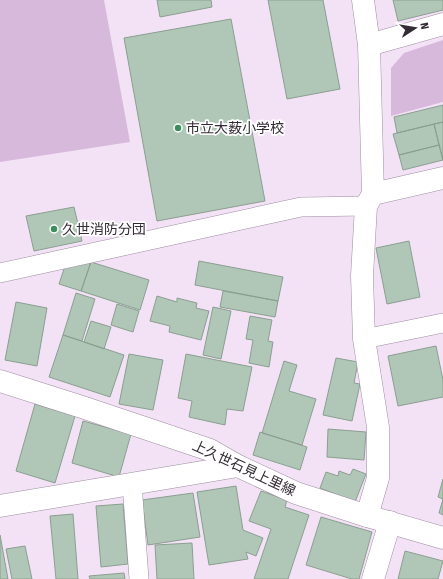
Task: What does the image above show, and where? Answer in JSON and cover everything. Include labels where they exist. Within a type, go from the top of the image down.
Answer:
[{"type":"street","points":[[363,0],[369,45],[370,200],[362,276],[364,339],[378,426],[378,478],[367,516]]},
{"type":"street","points":[[369,45],[443,24]]},
{"type":"street","points":[[370,200],[443,178]]},
{"type":"street","name":"上久世石見上里線","points":[[0,381],[82,406],[210,450],[238,466],[296,493],[367,516],[443,538]]},
{"type":"street","points":[[0,506],[238,466]]},
{"type":"street","points":[[373,579],[390,522]]},
{"type":"lane","points":[[0,273],[301,207],[370,200]]},
{"type":"lane","points":[[364,339],[443,323]]},
{"type":"lane","points":[[132,484],[139,579]]},
{"type":"shaded area","points":[[0,0],[104,0],[130,142],[0,162]]},
{"type":"shaded area","points":[[443,40],[443,102],[391,116],[391,68],[404,53]]},
{"type":"building","points":[[157,0],[211,0],[212,7],[160,17]]},
{"type":"building","points":[[268,0],[323,0],[340,89],[287,99]]},
{"type":"building","points":[[393,0],[443,0],[443,10],[398,21]]},
{"type":"building","points":[[231,19],[265,201],[157,221],[124,38]]},
{"type":"building","points":[[443,105],[443,122],[397,133],[394,117]]},
{"type":"building","points":[[443,122],[443,160],[434,124]]},
{"type":"building","points":[[434,124],[439,145],[399,155],[393,134]]},
{"type":"building","points":[[439,145],[443,160],[403,170],[399,155]]},
{"type":"building","name":"久世消防分団","points":[[74,207],[82,241],[34,251],[26,216]]},
{"type":"building","points":[[409,241],[420,297],[387,304],[376,248]]},
{"type":"building","points":[[199,261],[283,277],[278,301],[195,285]]},
{"type":"building","points":[[91,262],[81,291],[59,284],[65,266]]},
{"type":"building","points":[[91,262],[149,280],[140,310],[81,291]]},
{"type":"building","points":[[223,291],[278,301],[275,317],[220,307]]},
{"type":"building","points":[[76,293],[95,299],[82,341],[63,335]]},
{"type":"building","points":[[157,296],[177,302],[177,298],[197,303],[196,308],[209,311],[201,340],[169,332],[170,326],[150,321]]},
{"type":"building","points":[[16,302],[47,308],[37,366],[5,360]]},
{"type":"building","points":[[117,304],[139,311],[133,332],[111,325]]},
{"type":"building","points":[[213,307],[231,311],[221,359],[203,355]]},
{"type":"building","points":[[250,316],[272,320],[268,341],[273,342],[269,367],[249,363],[253,340],[246,339]]},
{"type":"building","points":[[91,321],[111,327],[104,349],[84,342]]},
{"type":"building","points":[[63,335],[124,355],[110,397],[49,377]]},
{"type":"building","points":[[436,346],[443,380],[443,397],[398,406],[388,356]]},
{"type":"building","points":[[129,354],[163,360],[153,410],[119,404]]},
{"type":"building","points":[[186,354],[252,367],[243,411],[227,409],[225,425],[189,417],[192,401],[178,398]]},
{"type":"building","points":[[336,358],[358,362],[354,383],[360,384],[352,421],[323,415]]},
{"type":"building","points":[[284,361],[297,365],[289,391],[316,399],[302,445],[262,433]]},
{"type":"building","points":[[35,404],[75,416],[55,483],[16,471]]},
{"type":"building","points":[[83,421],[131,434],[119,477],[72,463]]},
{"type":"building","points":[[328,429],[366,432],[364,460],[327,457]]},
{"type":"building","points":[[260,432],[307,447],[300,470],[253,455]]},
{"type":"building","points":[[353,469],[366,474],[355,502],[320,488],[326,472],[338,476],[339,471],[350,475]]},
{"type":"building","points":[[443,479],[443,499],[438,497]]},
{"type":"building","points":[[236,486],[243,530],[263,538],[256,556],[246,552],[248,559],[209,565],[197,492]]},
{"type":"building","points":[[261,491],[287,500],[285,507],[309,515],[288,579],[254,579],[271,529],[249,521]]},
{"type":"building","points":[[193,493],[200,537],[148,545],[142,500]]},
{"type":"building","points":[[443,499],[443,515],[439,513]]},
{"type":"building","points":[[123,504],[128,564],[101,567],[96,506]]},
{"type":"building","points":[[73,514],[78,579],[56,579],[50,516]]},
{"type":"building","points":[[321,517],[372,532],[359,579],[352,579],[306,565]]},
{"type":"building","points":[[0,535],[8,579],[0,579]]},
{"type":"building","points":[[192,543],[194,579],[157,579],[155,545]]},
{"type":"building","points":[[25,546],[32,579],[12,579],[6,549]]},
{"type":"building","points":[[405,551],[443,561],[438,579],[398,579]]},
{"type":"building","points":[[124,573],[125,579],[90,579],[89,576]]},
{"type":"place","name":"市立大薮小学校","points":[[178,128]]},
{"type":"place","name":"久世消防分団","points":[[54,229]]}]
